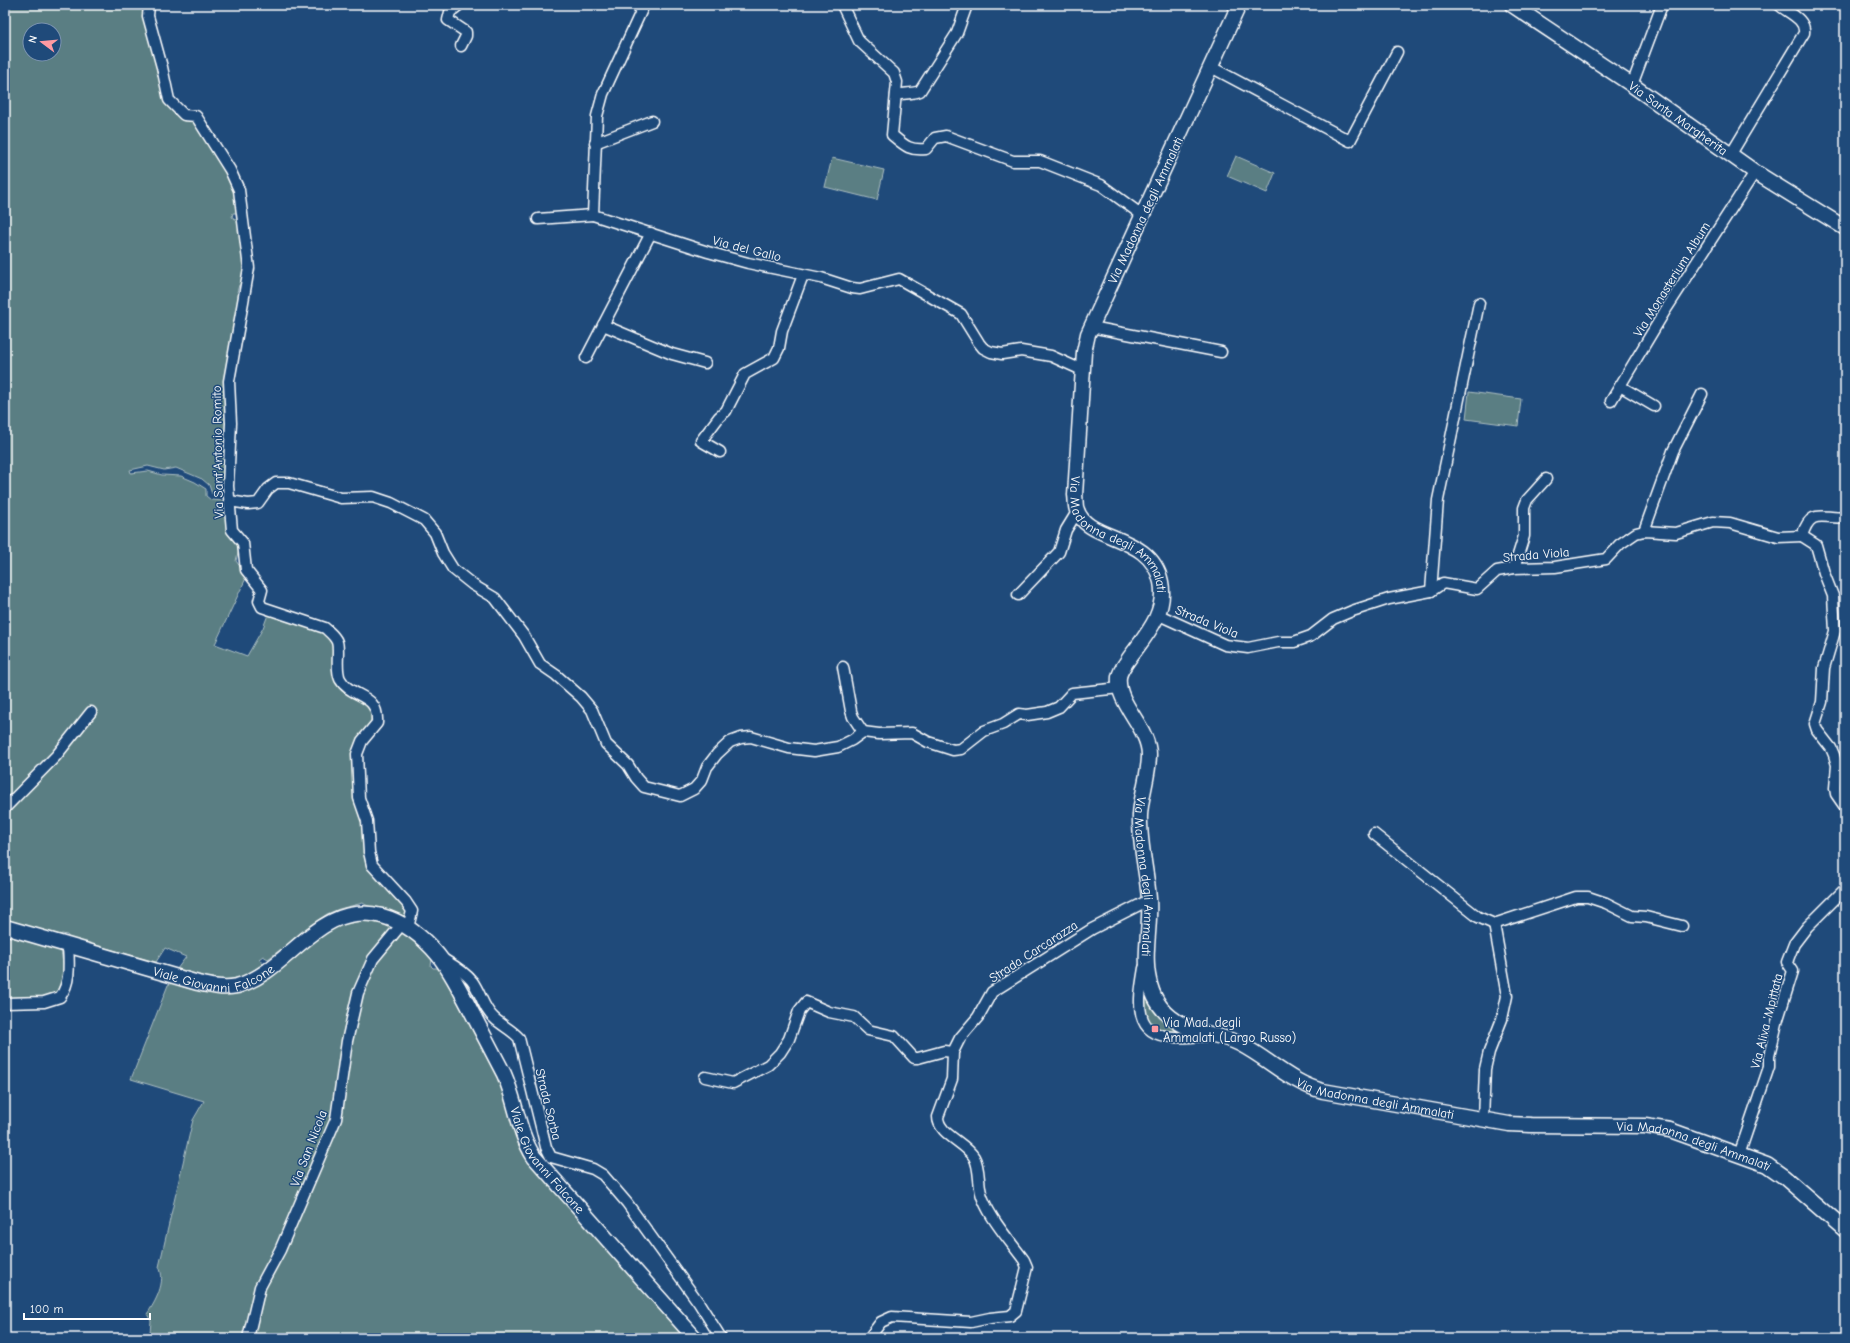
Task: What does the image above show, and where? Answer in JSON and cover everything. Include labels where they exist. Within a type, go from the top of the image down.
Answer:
[{"type":"street","name":"Via Sant'Antonio Romito","points":[[149,5],[148,16],[162,67],[168,100],[184,115],[196,116],[230,170],[239,190],[249,268],[229,380],[231,423],[228,486],[232,530],[243,543],[246,570],[262,590],[259,601],[262,607],[325,628],[333,636],[337,643],[340,678],[344,684],[371,703],[376,710],[377,723],[362,741],[357,754],[359,798],[366,821],[372,865],[406,902],[412,911],[405,926]]},
{"type":"street","points":[[459,5],[450,12],[448,20],[466,32],[466,36],[461,46]]},
{"type":"street","points":[[538,219],[593,215],[597,116],[603,94],[644,5]]},
{"type":"street","points":[[842,5],[859,41],[894,72],[897,82],[892,135],[914,150],[926,149],[935,138],[946,136],[1012,161],[1040,161],[1101,185],[1142,215]]},
{"type":"street","points":[[896,95],[920,91],[957,33],[967,5]]},
{"type":"street","name":"Via Madonna degli Ammalati","points":[[1239,5],[1091,328],[1085,342],[1082,370],[1075,495],[1077,512],[1089,525],[1130,544],[1147,556],[1158,572],[1161,582],[1161,604],[1159,615],[1121,672],[1120,688],[1147,740],[1149,751],[1149,764],[1141,804],[1140,818],[1149,900],[1147,954],[1148,978],[1153,993],[1165,1011],[1173,1019],[1184,1026],[1218,1036],[1244,1046],[1298,1083],[1314,1089],[1484,1120],[1531,1125],[1659,1127],[1757,1161],[1774,1170],[1845,1230]]},
{"type":"street","name":"Via Santa Margherita","points":[[1512,5],[1632,85],[1755,172],[1845,228]]},
{"type":"street","points":[[1632,85],[1662,5]]},
{"type":"street","points":[[1731,154],[1804,33],[1802,24],[1779,5]]},
{"type":"street","points":[[1211,67],[1350,141],[1397,52]]},
{"type":"street","points":[[595,143],[652,121]]},
{"type":"street","name":"Via Monasterium Album","points":[[1611,401],[1665,311],[1755,172]]},
{"type":"street","name":"Via del Gallo","points":[[593,215],[748,263],[821,278],[852,288],[860,289],[899,279],[961,314],[979,343],[983,348],[991,352],[1002,354],[1021,351],[1051,356],[1082,370]]},
{"type":"street","points":[[586,358],[651,233]]},
{"type":"street","points":[[720,452],[701,441],[719,417],[726,411],[746,374],[774,358],[779,348],[782,331],[803,275]]},
{"type":"street","points":[[1431,590],[1438,500],[1479,303]]},
{"type":"street","points":[[603,325],[672,354],[705,363]]},
{"type":"street","points":[[1091,328],[1221,352]]},
{"type":"street","points":[[1620,386],[1654,406]]},
{"type":"street","points":[[1644,531],[1673,451],[1702,394]]},
{"type":"street","points":[[1514,568],[1524,536],[1524,508],[1527,500],[1546,480]]},
{"type":"street","points":[[230,501],[248,504],[258,503],[268,489],[276,483],[289,482],[341,498],[374,497],[391,503],[424,520],[435,533],[443,553],[453,569],[473,586],[495,598],[524,636],[540,664],[572,687],[585,701],[592,710],[606,744],[628,765],[644,787],[680,796],[694,789],[702,780],[707,767],[717,754],[730,742],[741,738],[751,737],[789,748],[814,751],[838,748],[863,732],[879,734],[912,733],[928,742],[953,750],[961,749],[984,731],[1003,724],[1019,714],[1039,715],[1059,707],[1072,693],[1120,688]]},
{"type":"street","points":[[1018,594],[1059,552],[1066,530],[1077,512]]},
{"type":"street","points":[[1845,517],[1818,516],[1809,521],[1805,526],[1802,536],[1816,545],[1824,573],[1833,596],[1835,632],[1824,668],[1822,702],[1815,724],[1817,730],[1834,755],[1836,765],[1836,794],[1845,807]]},
{"type":"street","name":"Strada Viola","points":[[1159,615],[1225,645],[1248,648],[1278,642],[1294,642],[1311,636],[1333,619],[1352,611],[1389,599],[1431,590],[1443,583],[1477,588],[1497,571],[1514,568],[1555,568],[1606,559],[1620,544],[1636,533],[1644,531],[1676,533],[1712,522],[1730,523],[1778,537],[1802,536]]},
{"type":"street","points":[[843,667],[851,711],[863,732]]},
{"type":"street","points":[[5,808],[56,756],[91,712]]},
{"type":"street","points":[[1374,834],[1478,918],[1494,924],[1576,897],[1588,896],[1632,916],[1646,917],[1682,926]]},
{"type":"street","name":"Via Aliva 'Mpittata","points":[[1739,1155],[1769,1067],[1769,1056],[1778,1018],[1793,971],[1787,962],[1794,944],[1807,927],[1845,889]]},
{"type":"street","name":"Strada Carcarazza","points":[[952,1052],[960,1038],[978,1017],[992,992],[1092,929],[1149,900]]},
{"type":"street","name":"Viale Giovanni Falcone","points":[[5,927],[198,983],[227,987],[236,986],[254,979],[320,928],[340,917],[357,913],[366,913],[386,917],[405,926],[439,956],[456,982],[504,1074],[529,1150],[546,1172],[695,1338]]},
{"type":"street","points":[[1484,1120],[1485,1069],[1489,1052],[1502,1019],[1506,996],[1494,924]]},
{"type":"street","name":"Via San Nicola","points":[[248,1338],[260,1287],[280,1250],[336,1119],[347,1041],[358,993],[373,959],[405,926]]},
{"type":"street","points":[[5,1002],[44,1002],[60,997],[64,991],[69,968],[68,945]]},
{"type":"street","points":[[1147,954],[1140,1007],[1142,1020],[1147,1026],[1153,1032],[1174,1037],[1218,1036]]},
{"type":"street","name":"Strada Sorba","points":[[439,956],[464,972],[473,982],[487,1010],[495,1020],[512,1030],[520,1038],[546,1147],[551,1157],[593,1169],[603,1175],[632,1209],[699,1303],[721,1338]]},
{"type":"street","points":[[705,1077],[733,1083],[768,1065],[780,1053],[789,1039],[799,1011],[806,1002],[829,1012],[854,1017],[868,1030],[894,1036],[914,1058],[944,1051],[952,1052],[952,1079],[938,1117],[938,1122],[942,1129],[964,1145],[973,1156],[981,1195],[987,1207],[1027,1267],[1016,1311],[1010,1316],[971,1322],[892,1317],[881,1322],[869,1338]]},
{"type":"green space","points":[[5,5],[146,5],[161,74],[164,101],[192,119],[230,176],[239,213],[233,213],[232,217],[239,221],[247,267],[243,286],[239,285],[237,292],[241,295],[224,496],[212,494],[209,485],[202,479],[176,468],[164,470],[148,466],[130,470],[131,473],[148,471],[162,475],[181,476],[206,489],[206,496],[211,500],[225,501],[240,544],[236,561],[247,576],[215,644],[247,656],[263,628],[269,612],[323,631],[335,644],[335,679],[372,710],[370,724],[356,744],[364,850],[407,909],[407,915],[400,915],[363,903],[339,909],[327,914],[268,959],[263,956],[259,959],[263,964],[251,972],[231,979],[222,980],[212,979],[177,969],[186,957],[165,948],[156,962],[69,938],[67,935],[62,934],[58,936],[5,920]]},
{"type":"green space","points":[[1236,156],[1275,173],[1267,193],[1227,176]]},
{"type":"green space","points":[[832,158],[884,170],[877,200],[825,187]]},
{"type":"green space","points":[[1469,392],[1521,399],[1518,426],[1466,419]]},
{"type":"green space","points":[[348,920],[372,920],[395,927],[370,959],[345,1040],[329,1131],[281,1241],[246,1338],[145,1338],[150,1333],[151,1321],[147,1314],[159,1292],[161,1285],[162,1279],[159,1267],[190,1132],[193,1120],[204,1101],[131,1079],[168,985],[172,983],[196,990],[216,993],[233,992],[248,988],[263,981],[327,930],[336,925]]},
{"type":"green space","points":[[400,931],[411,938],[432,959],[431,966],[433,968],[439,968],[447,982],[499,1081],[517,1137],[526,1156],[688,1338],[251,1338],[262,1289],[338,1119],[360,994],[374,962]]},
{"type":"green space","points":[[5,935],[61,951],[63,968],[62,981],[58,989],[52,994],[43,997],[5,999]]},
{"type":"green space","points":[[1145,990],[1179,1028],[1177,1032],[1158,1028],[1152,1025],[1146,1016]]},
{"type":"place","name":"Via Mad. degli Ammalati (Largo Russo)","points":[[1155,1029]]}]
